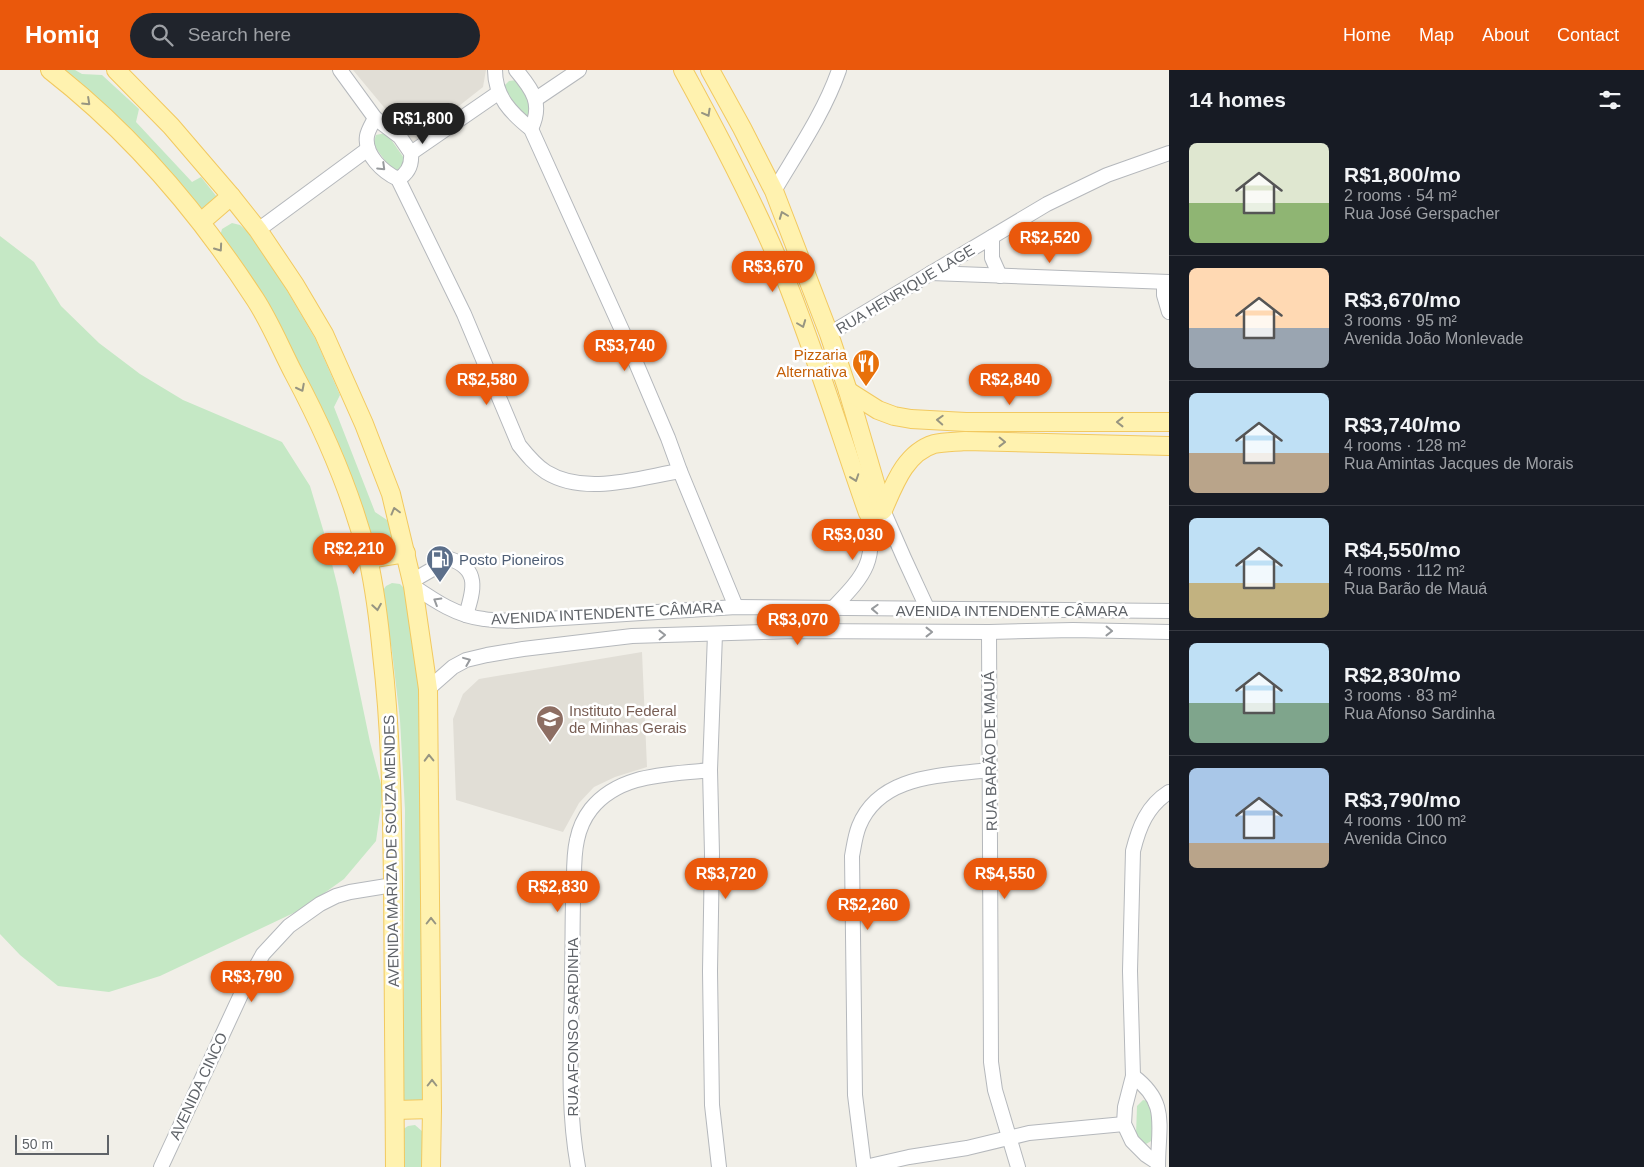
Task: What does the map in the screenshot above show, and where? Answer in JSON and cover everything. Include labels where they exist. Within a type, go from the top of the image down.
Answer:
[{"type":"main road","name":"AVENIDA MARIZA DE SOUZA MENDES","points":[[50,70],[126,138],[201,222],[257,301],[334,456],[354,513],[368,559],[377,607],[388,703],[393,798],[395,1167]]},
{"type":"main road","points":[[116,70],[171,126],[231,196],[258,230],[295,284],[324,334],[364,424],[391,494],[413,584],[428,689],[431,1167]]},
{"type":"main road","points":[[683,70],[733,161],[778,260],[876,511]]},
{"type":"main road","points":[[710,70],[774,191],[829,334],[848,391],[876,511]]},
{"type":"main road","points":[[201,222],[231,196]]},
{"type":"main road","points":[[778,260],[786,253],[799,255]]},
{"type":"main road","points":[[848,391],[878,410],[894,416],[911,419],[966,422],[1169,422]]},
{"type":"main road","points":[[965,441],[966,422]]},
{"type":"main road","points":[[876,511],[898,477],[916,454],[934,444],[965,441],[1169,446]]},
{"type":"main road","points":[[368,559],[406,553]]},
{"type":"main road","points":[[395,1110],[432,1109]]},
{"type":"street","points":[[340,70],[375,118],[400,137],[411,153],[410,168],[405,175],[398,179]]},
{"type":"street","points":[[495,70],[498,93],[515,115],[531,129],[626,337],[736,607]]},
{"type":"street","points":[[516,70],[536,99],[537,113],[531,129]]},
{"type":"street","points":[[536,99],[579,70]]},
{"type":"street","points":[[774,191],[822,109],[834,86],[839,70]]},
{"type":"street","points":[[411,153],[498,93]]},
{"type":"street","points":[[375,118],[367,137],[368,149],[382,168],[398,179],[464,314],[519,445],[530,458],[546,472],[571,482],[610,483],[680,471]]},
{"type":"street","points":[[258,230],[368,149]]},
{"type":"street","name":"RUA HENRIQUE LAGE","points":[[829,334],[1079,187],[1169,153]]},
{"type":"street","points":[[992,237],[992,258],[1000,276]]},
{"type":"street","points":[[931,274],[1166,282],[1166,303],[1169,312]]},
{"type":"street","points":[[834,607],[863,575],[870,558],[876,511]]},
{"type":"street","points":[[876,511],[904,558],[928,610]]},
{"type":"street","points":[[413,584],[450,559],[457,561],[468,571],[473,581],[473,590],[466,615]]},
{"type":"street","name":"AVENIDA INTENDENTE CÂMARA","points":[[413,584],[437,602],[466,615],[484,619],[516,621],[736,607],[1169,611]]},
{"type":"street","points":[[797,607],[797,631]]},
{"type":"street","points":[[1073,610],[1073,630]]},
{"type":"street","points":[[632,614],[632,636]]},
{"type":"street","name":"AVENIDA INTENDENTE CÂMARA","points":[[428,689],[454,667],[466,660],[523,648],[632,636],[797,631],[989,632],[1073,630],[1169,632]]},
{"type":"street","name":"RUA BARÃO DE MAUÁ","points":[[989,632],[991,1062],[995,1090],[1018,1167]]},
{"type":"street","points":[[715,634],[710,770],[712,854],[710,971],[711,1085],[719,1167]]},
{"type":"street","name":"RUA AFONSO SARDINHA","points":[[578,1167],[571,1114],[572,905],[575,854],[581,828],[591,809],[619,786],[645,778],[710,770]]},
{"type":"street","points":[[989,770],[928,778],[902,784],[875,802],[859,827],[852,856],[854,1095],[864,1167],[909,1156],[967,1148],[1009,1137],[1050,1130],[1124,1124]]},
{"type":"street","points":[[1158,1165],[1132,1141],[1124,1124],[1133,1076],[1130,971],[1133,851],[1139,828],[1148,811],[1169,792]]},
{"type":"street","name":"AVENIDA CINCO","points":[[161,1167],[244,988],[263,954],[289,926],[320,904],[350,892],[393,885]]},
{"type":"street","points":[[1133,1076],[1153,1090],[1165,1105],[1158,1165]]},
{"type":"shaded area","points":[[353,70],[486,70],[483,87],[413,142]]},
{"type":"shaded area","name":"Instituto Federal de Minhas Gerais","points":[[642,652],[647,767],[615,777],[594,787],[579,803],[563,832],[456,800],[453,719],[463,694],[479,679]]},
{"type":"green space","points":[[59,70],[75,70],[82,74],[102,75],[139,109],[136,122],[192,182],[201,177],[217,197],[216,201],[201,210]]},
{"type":"green space","points":[[517,80],[537,113],[528,123],[501,89],[509,81]]},
{"type":"green space","points":[[385,133],[408,164],[396,176],[373,144],[376,135]]},
{"type":"green space","points":[[232,223],[240,225],[247,231],[282,282],[316,340],[340,395],[334,407],[375,512],[390,522],[395,545],[393,549],[374,551],[220,236],[222,229]]},
{"type":"green space","points":[[0,236],[34,262],[61,306],[99,343],[140,374],[183,400],[282,442],[310,486],[325,536],[338,588],[370,742],[383,792],[376,841],[344,879],[302,909],[160,976],[109,992],[58,986],[20,955],[0,934]]},
{"type":"green space","points":[[392,583],[400,584],[405,589],[416,649],[422,719],[423,1098],[421,1101],[406,1103],[403,1101],[405,810],[400,720],[392,651],[382,592],[386,586]]},
{"type":"green space","points":[[1143,1100],[1152,1102],[1153,1140],[1146,1144],[1141,1143],[1136,1135],[1137,1106]]},
{"type":"green space","points":[[415,1125],[423,1132],[424,1167],[401,1167],[402,1130],[408,1126]]},
{"type":"place","name":"Pizzaria Alternativa","points":[[866,387]]},
{"type":"place","name":"Posto Pioneiros","points":[[440,583]]},
{"type":"place","name":"Instituto Federal de Minhas Gerais","points":[[550,743]]}]
